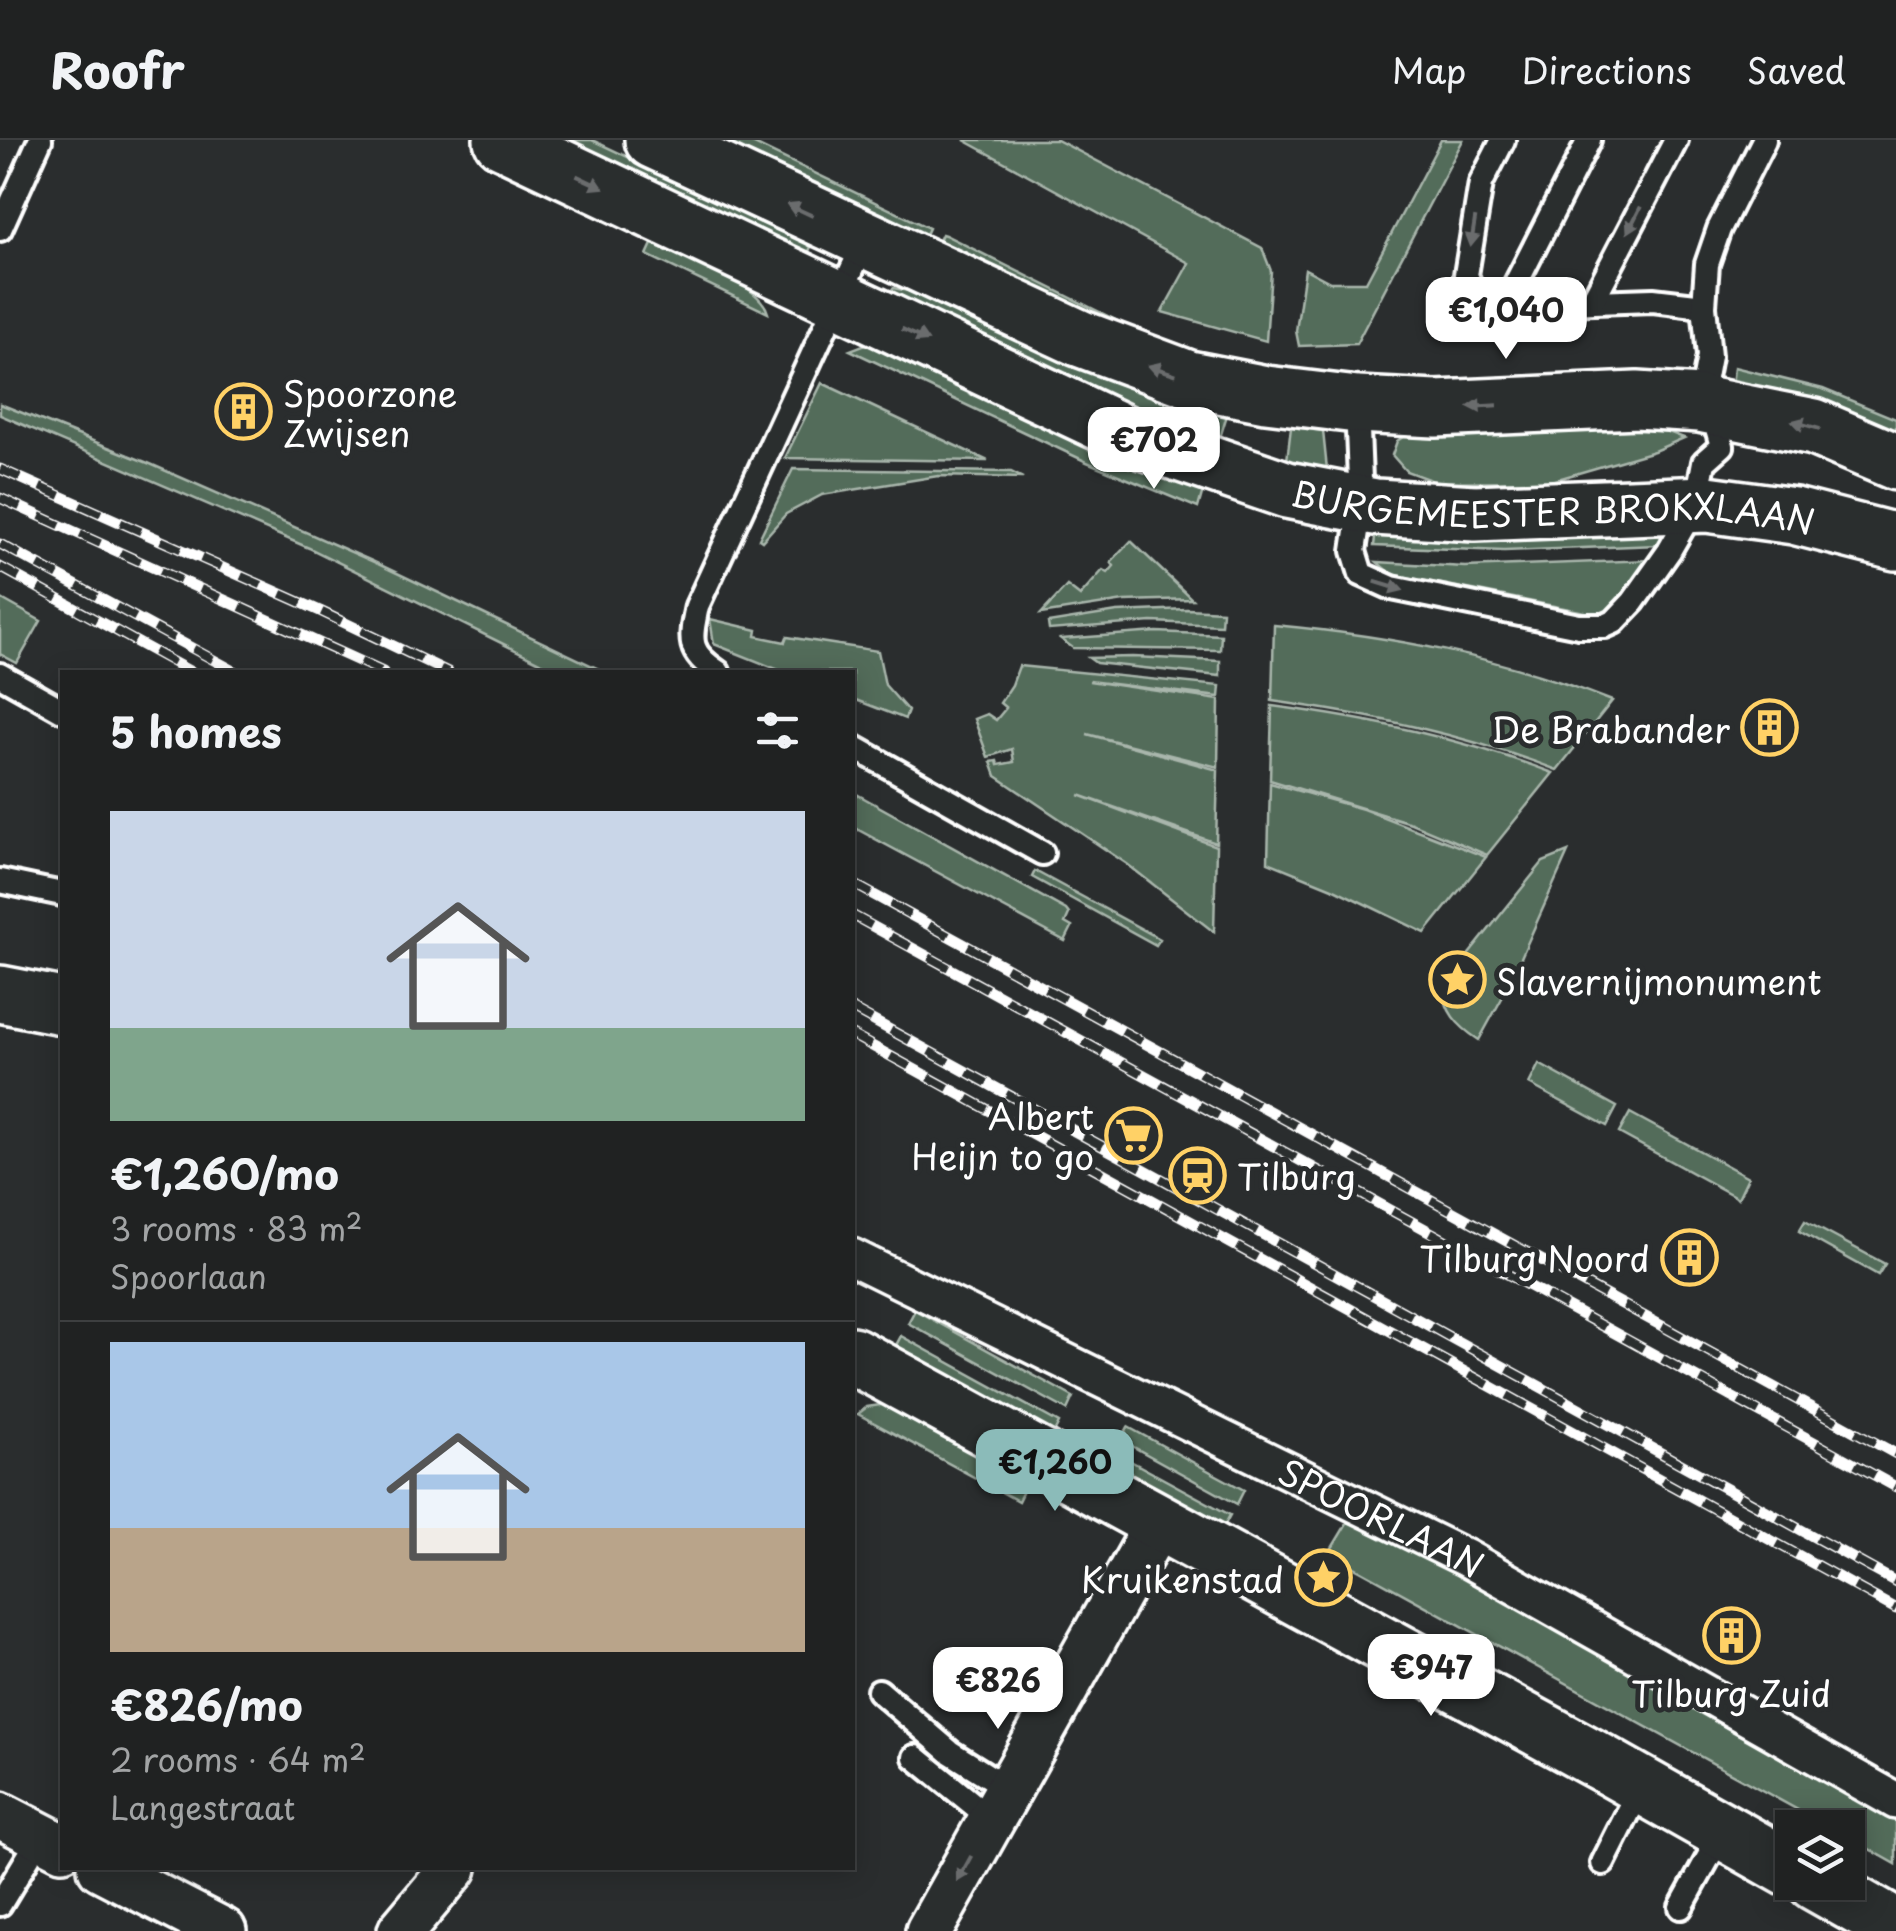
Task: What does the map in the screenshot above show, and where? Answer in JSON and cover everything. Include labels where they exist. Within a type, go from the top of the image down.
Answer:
[{"type":"street","name":"BURGEMEESTER BROKXLAAN","points":[[502,140],[1174,454],[1287,490],[1362,505],[1474,513],[1696,504],[1794,516],[1896,542]]},
{"type":"street","points":[[653,140],[1079,338],[1190,379],[1266,394],[1357,405],[1436,408],[1637,400],[1700,404],[1814,427],[1896,462]]},
{"type":"street","points":[[0,994],[60,1006]]},
{"type":"street","name":"SPOORLAAN","points":[[855,1258],[1466,1558],[1896,1801]]},
{"type":"street","points":[[856,1366],[1159,1522],[1775,1860]]},
{"type":"street","points":[[929,1931],[1159,1522]]},
{"type":"street","points":[[0,1815],[52,1842]]},
{"type":"street","points":[[105,1870],[223,1931]]},
{"type":"street","points":[[402,1931],[452,1870]]},
{"type":"street","points":[[1847,1900],[1896,1928]]},
{"type":"lane","points":[[0,229],[40,140]]},
{"type":"lane","points":[[1504,140],[1482,184],[1466,275],[1474,294],[1486,302],[1505,305],[1653,300],[1704,306]]},
{"type":"lane","points":[[1505,305],[1588,140]]},
{"type":"lane","points":[[1593,300],[1676,140]]},
{"type":"lane","points":[[1357,405],[1362,505],[1354,551],[1357,567],[1369,580],[1579,626],[1605,626],[1623,614],[1669,551],[1696,504],[1704,462],[1722,446],[1716,428],[1700,404],[1709,356],[1704,306],[1706,264],[1764,140]]},
{"type":"lane","points":[[716,670],[696,653],[690,640],[697,606],[865,241]]},
{"type":"lane","points":[[0,675],[60,709]]},
{"type":"lane","points":[[855,748],[1042,854]]},
{"type":"lane","points":[[0,881],[60,894]]},
{"type":"lane","points":[[878,1691],[1002,1802]]},
{"type":"lane","points":[[915,1757],[979,1808],[1002,1802]]},
{"type":"lane","points":[[1602,1863],[1642,1785]]},
{"type":"lane","points":[[1681,1907],[1723,1831]]},
{"type":"lane","points":[[0,1904],[52,1842]]},
{"type":"green space","points":[[525,140],[592,140],[811,247],[800,270]]},
{"type":"green space","points":[[676,140],[746,140],[929,228],[923,241],[936,247],[945,235],[1148,336],[1243,364],[1240,379]]},
{"type":"green space","points":[[964,140],[1057,140],[1262,248],[1271,271],[1266,341],[1162,312],[1189,263]]},
{"type":"green space","points":[[1441,140],[1463,140],[1356,344],[1299,346],[1296,331],[1305,269],[1330,282],[1366,282]]},
{"type":"green space","points":[[653,242],[736,281],[762,302],[768,313],[647,255]]},
{"type":"green space","points":[[893,288],[914,292],[1078,368],[1171,401],[1227,415],[1214,457],[883,309]]},
{"type":"green space","points":[[871,342],[1207,476],[1198,508],[1087,462],[850,350]]},
{"type":"green space","points":[[1734,367],[1823,389],[1896,419],[1896,453],[1731,397]]},
{"type":"green space","points":[[822,383],[988,461],[785,458]]},
{"type":"green space","points":[[0,404],[148,463],[374,562],[601,670],[556,670],[309,548],[0,415]]},
{"type":"green space","points":[[1291,427],[1323,431],[1328,479],[1285,477]]},
{"type":"green space","points":[[1661,429],[1684,438],[1654,451],[1551,481],[1436,482],[1406,471],[1392,455],[1397,441],[1406,435]]},
{"type":"green space","points":[[793,469],[1011,472],[1023,478],[938,476],[822,495],[786,514],[762,541],[759,539]]},
{"type":"green space","points":[[1665,527],[1658,545],[1504,551],[1374,546],[1376,529]]},
{"type":"green space","points":[[1131,541],[1192,599],[1124,601],[1041,614],[1067,586],[1080,596],[1103,570],[1108,573],[1114,566],[1111,562]]},
{"type":"green space","points":[[1650,560],[1621,602],[1595,614],[1391,574],[1377,562],[1465,567]]},
{"type":"green space","points":[[0,598],[41,621],[17,663],[0,654]]},
{"type":"green space","points":[[1222,611],[1221,625],[1152,622],[1049,630],[1048,623],[1117,612]]},
{"type":"green space","points":[[710,619],[757,630],[756,636],[785,642],[787,637],[878,651],[885,685],[908,711],[905,719],[855,700],[855,670],[779,670],[714,644]]},
{"type":"green space","points":[[1274,625],[1361,635],[1446,651],[1529,672],[1612,701],[1557,770],[1417,727],[1272,701]]},
{"type":"green space","points":[[1157,632],[1221,635],[1220,650],[1073,648],[1061,639]]},
{"type":"green space","points":[[1089,658],[1220,661],[1220,676],[1096,663]]},
{"type":"green space","points":[[1019,666],[1220,686],[1219,697],[1089,681],[1219,700],[1218,767],[1087,734],[1218,770],[1216,843],[1079,795],[1216,846],[1214,932],[1127,864],[996,776],[991,762],[1014,762],[1012,749],[988,757],[974,719],[987,714],[996,720],[1006,708],[1000,703]]},
{"type":"green space","points":[[1272,706],[1415,731],[1553,773],[1487,855],[1411,823],[1270,780]]},
{"type":"green space","points":[[1270,783],[1363,809],[1486,857],[1425,933],[1268,862]]},
{"type":"green space","points":[[855,793],[1066,910],[1069,914],[1065,923],[1072,927],[1065,941],[855,828]]},
{"type":"green space","points":[[1568,852],[1507,989],[1479,1040],[1453,1017],[1446,1002],[1445,984],[1543,862]]},
{"type":"green space","points":[[1035,871],[1160,939],[1156,945],[1032,877]]},
{"type":"green space","points":[[1539,1064],[1617,1107],[1607,1126],[1529,1084]]},
{"type":"green space","points":[[1630,1113],[1748,1177],[1738,1198],[1619,1133]]},
{"type":"green space","points":[[1805,1221],[1885,1264],[1878,1275],[1799,1231]]},
{"type":"green space","points":[[915,1310],[1073,1397],[1067,1410],[908,1323]]},
{"type":"green space","points":[[901,1336],[1059,1423],[1053,1435],[894,1349]]},
{"type":"green space","points":[[887,1404],[1029,1479],[1018,1501],[858,1414],[867,1407]]},
{"type":"green space","points":[[1128,1427],[1244,1490],[1237,1504],[1121,1440]]},
{"type":"green space","points":[[1114,1452],[1230,1515],[1223,1528],[1106,1465]]},
{"type":"green space","points":[[1356,1508],[1896,1807],[1896,1864],[1865,1847],[1865,1810],[1798,1810],[1329,1553]]},
{"type":"railway","points":[[0,469],[444,670]]},
{"type":"railway","points":[[0,498],[379,670]]},
{"type":"railway","points":[[0,544],[232,670]]},
{"type":"railway","points":[[0,567],[187,670]]},
{"type":"railway","points":[[855,885],[1896,1454]]},
{"type":"railway","points":[[855,917],[1896,1487]]},
{"type":"railway","points":[[855,1011],[1896,1582]]},
{"type":"railway","points":[[855,1037],[1896,1609]]},
{"type":"place","name":"Spoorzone Zwijsen","points":[[244,412]]},
{"type":"place","name":"De Brabander","points":[[1769,728]]},
{"type":"place","name":"Slavernijmonument","points":[[1457,980]]},
{"type":"place","name":"Albert Heijn to go","points":[[1133,1135]]},
{"type":"place","name":"Tilburg","points":[[1198,1175]]},
{"type":"place","name":"Tilburg Noord","points":[[1689,1257]]},
{"type":"place","name":"Kruikenstad","points":[[1323,1578]]},
{"type":"place","name":"Tilburg Zuid","points":[[1731,1636]]}]
